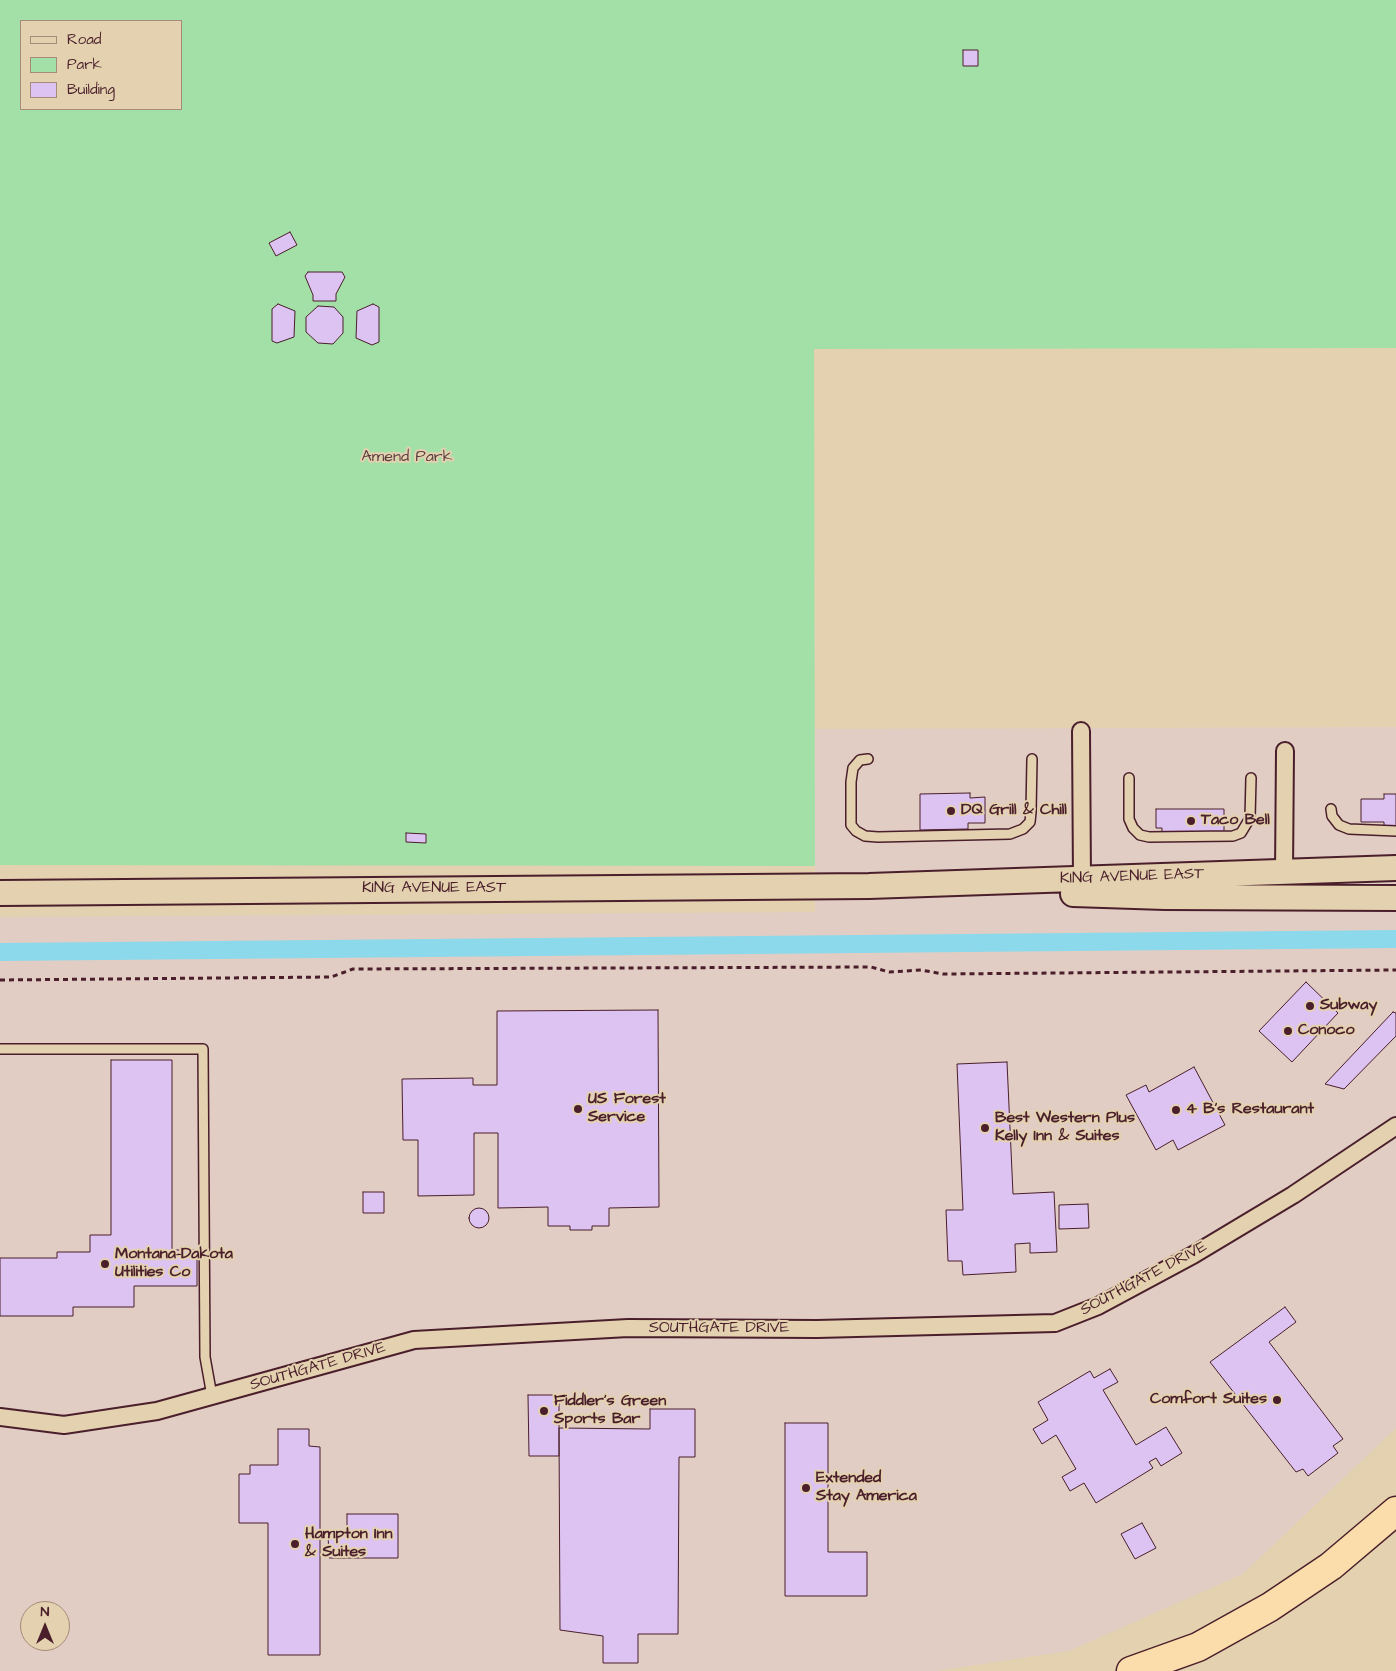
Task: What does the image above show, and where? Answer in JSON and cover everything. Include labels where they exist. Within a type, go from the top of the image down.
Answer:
[{"type":"highway","points":[[1131,1671],[1198,1647],[1270,1607],[1331,1566],[1396,1511]]},
{"type":"main road","name":"KING AVENUE EAST","points":[[0,893],[869,886],[1396,868]]},
{"type":"main road","name":"KING AVENUE EAST","points":[[869,886],[1165,897],[1396,898]]},
{"type":"street","points":[[1081,731],[1082,879]]},
{"type":"street","points":[[1284,872],[1285,751]]},
{"type":"street","name":"SOUTHGATE DRIVE","points":[[0,1417],[64,1425],[157,1412],[414,1340],[628,1328],[817,1329],[1055,1323],[1098,1306],[1193,1255],[1293,1195],[1396,1126]]},
{"type":"lane","points":[[868,760],[860,760],[853,768],[851,782],[851,825],[856,831],[866,836],[878,837],[1010,834],[1023,829],[1030,822],[1032,812],[1032,759]]},
{"type":"lane","points":[[1128,778],[1129,819],[1140,835],[1149,837],[1233,836],[1241,832],[1250,818],[1251,778]]},
{"type":"lane","points":[[1331,809],[1332,816],[1340,825],[1349,829],[1396,831]]},
{"type":"lane","points":[[0,1049],[203,1049],[205,1357],[212,1396]]},
{"type":"path","points":[[0,980],[331,978],[353,969],[871,967],[889,972],[921,970],[943,974],[1396,970]]},
{"type":"shaded area","points":[[1396,727],[1396,1428],[1243,1574],[1069,1651],[936,1671],[0,1671],[0,917],[815,912],[815,729]]},
{"type":"green space","name":"Amend Park","points":[[0,0],[1396,0],[1396,348],[814,349],[815,866],[0,865]]},
{"type":"building","points":[[963,50],[978,50],[978,66],[963,66]]},
{"type":"building","points":[[290,232],[297,245],[276,256],[269,243]]},
{"type":"building","points":[[308,272],[342,272],[345,277],[336,294],[336,301],[313,301],[313,295],[305,276]]},
{"type":"building","points":[[278,304],[295,311],[294,337],[277,343],[272,341],[272,309]]},
{"type":"building","points":[[373,304],[379,307],[379,342],[372,345],[356,338],[357,311]]},
{"type":"building","points":[[318,306],[334,307],[343,317],[343,333],[333,344],[318,343],[306,332],[306,317]]},
{"type":"building","points":[[970,793],[970,798],[985,797],[985,823],[968,823],[968,829],[920,830],[920,794]]},
{"type":"building","points":[[1384,794],[1396,794],[1396,826],[1384,826],[1384,822],[1361,822],[1361,799],[1384,799]]},
{"type":"building","points":[[1156,809],[1224,809],[1224,833],[1162,833],[1162,828],[1156,828]]},
{"type":"building","points":[[406,833],[426,834],[426,843],[406,842]]},
{"type":"building","points":[[1306,982],[1338,1013],[1292,1062],[1259,1031]]},
{"type":"building","points":[[658,1010],[659,1207],[609,1208],[609,1226],[592,1226],[592,1230],[570,1230],[570,1226],[548,1226],[548,1207],[498,1208],[498,1133],[474,1133],[474,1195],[418,1196],[418,1140],[403,1140],[402,1079],[473,1078],[473,1085],[497,1085],[497,1011]]},
{"type":"building","points":[[1393,1012],[1396,1013],[1396,1036],[1344,1089],[1325,1084]]},
{"type":"building","points":[[111,1060],[172,1060],[172,1250],[197,1250],[197,1286],[134,1286],[134,1307],[73,1307],[73,1316],[0,1316],[0,1258],[57,1258],[57,1252],[90,1252],[90,1235],[111,1235]]},
{"type":"building","name":"Best Western Plus Kelly Inn & Suites","points":[[1007,1062],[1013,1194],[1054,1192],[1057,1252],[1030,1253],[1030,1243],[1015,1244],[1016,1272],[963,1275],[962,1261],[948,1261],[946,1210],[963,1210],[957,1064]]},
{"type":"building","name":"4 B's Restaurant","points":[[1194,1067],[1225,1125],[1178,1150],[1173,1140],[1156,1150],[1126,1095],[1146,1085],[1149,1092]]},
{"type":"building","points":[[363,1192],[384,1192],[384,1213],[363,1213]]},
{"type":"building","points":[[1088,1204],[1089,1228],[1059,1229],[1059,1205]]},
{"type":"building","points":[[479,1208],[486,1211],[489,1218],[486,1225],[479,1228],[472,1225],[469,1218],[472,1211]]},
{"type":"building","name":"Comfort Suites","points":[[1285,1307],[1296,1322],[1269,1342],[1343,1439],[1333,1446],[1338,1453],[1308,1476],[1303,1469],[1296,1472],[1210,1362]]},
{"type":"building","points":[[1110,1369],[1118,1382],[1103,1390],[1136,1445],[1166,1427],[1182,1453],[1161,1466],[1156,1458],[1149,1462],[1153,1468],[1096,1503],[1084,1483],[1070,1491],[1062,1477],[1076,1469],[1056,1435],[1042,1444],[1033,1429],[1048,1420],[1038,1402],[1090,1371],[1094,1378]]},
{"type":"building","name":"Fiddler's Green Sports Bar","points":[[528,1395],[559,1395],[559,1456],[529,1456]]},
{"type":"building","points":[[650,1409],[695,1409],[695,1457],[679,1457],[678,1634],[638,1634],[638,1663],[603,1663],[603,1636],[560,1630],[559,1428],[650,1429]]},
{"type":"building","name":"Extended Stay America","points":[[785,1423],[828,1423],[828,1552],[867,1552],[867,1596],[785,1596]]},
{"type":"building","points":[[278,1429],[309,1429],[309,1446],[320,1447],[320,1655],[268,1655],[268,1523],[239,1523],[239,1474],[250,1474],[250,1465],[278,1465]]},
{"type":"building","points":[[347,1514],[398,1514],[398,1558],[329,1558],[328,1533],[347,1533]]},
{"type":"building","points":[[1142,1523],[1156,1548],[1135,1559],[1121,1534]]},
{"type":"waterway","points":[[0,952],[1396,939]]},
{"type":"place","name":"DQ Grill & Chill","points":[[951,811]]},
{"type":"place","name":"Taco Bell","points":[[1191,821]]},
{"type":"place","name":"Subway","points":[[1310,1006]]},
{"type":"place","name":"Conoco","points":[[1288,1031]]},
{"type":"place","name":"US Forest Service","points":[[578,1109]]},
{"type":"place","name":"4 B's Restaurant","points":[[1176,1110]]},
{"type":"place","name":"Best Western Plus Kelly Inn & Suites","points":[[985,1128]]},
{"type":"place","name":"Montana-Dakota Utilities Co","points":[[105,1264]]},
{"type":"place","name":"Comfort Suites","points":[[1277,1400]]},
{"type":"place","name":"Fiddler's Green Sports Bar","points":[[544,1411]]},
{"type":"place","name":"Extended Stay America","points":[[806,1488]]},
{"type":"place","name":"Hampton Inn & Suites","points":[[295,1544]]}]
